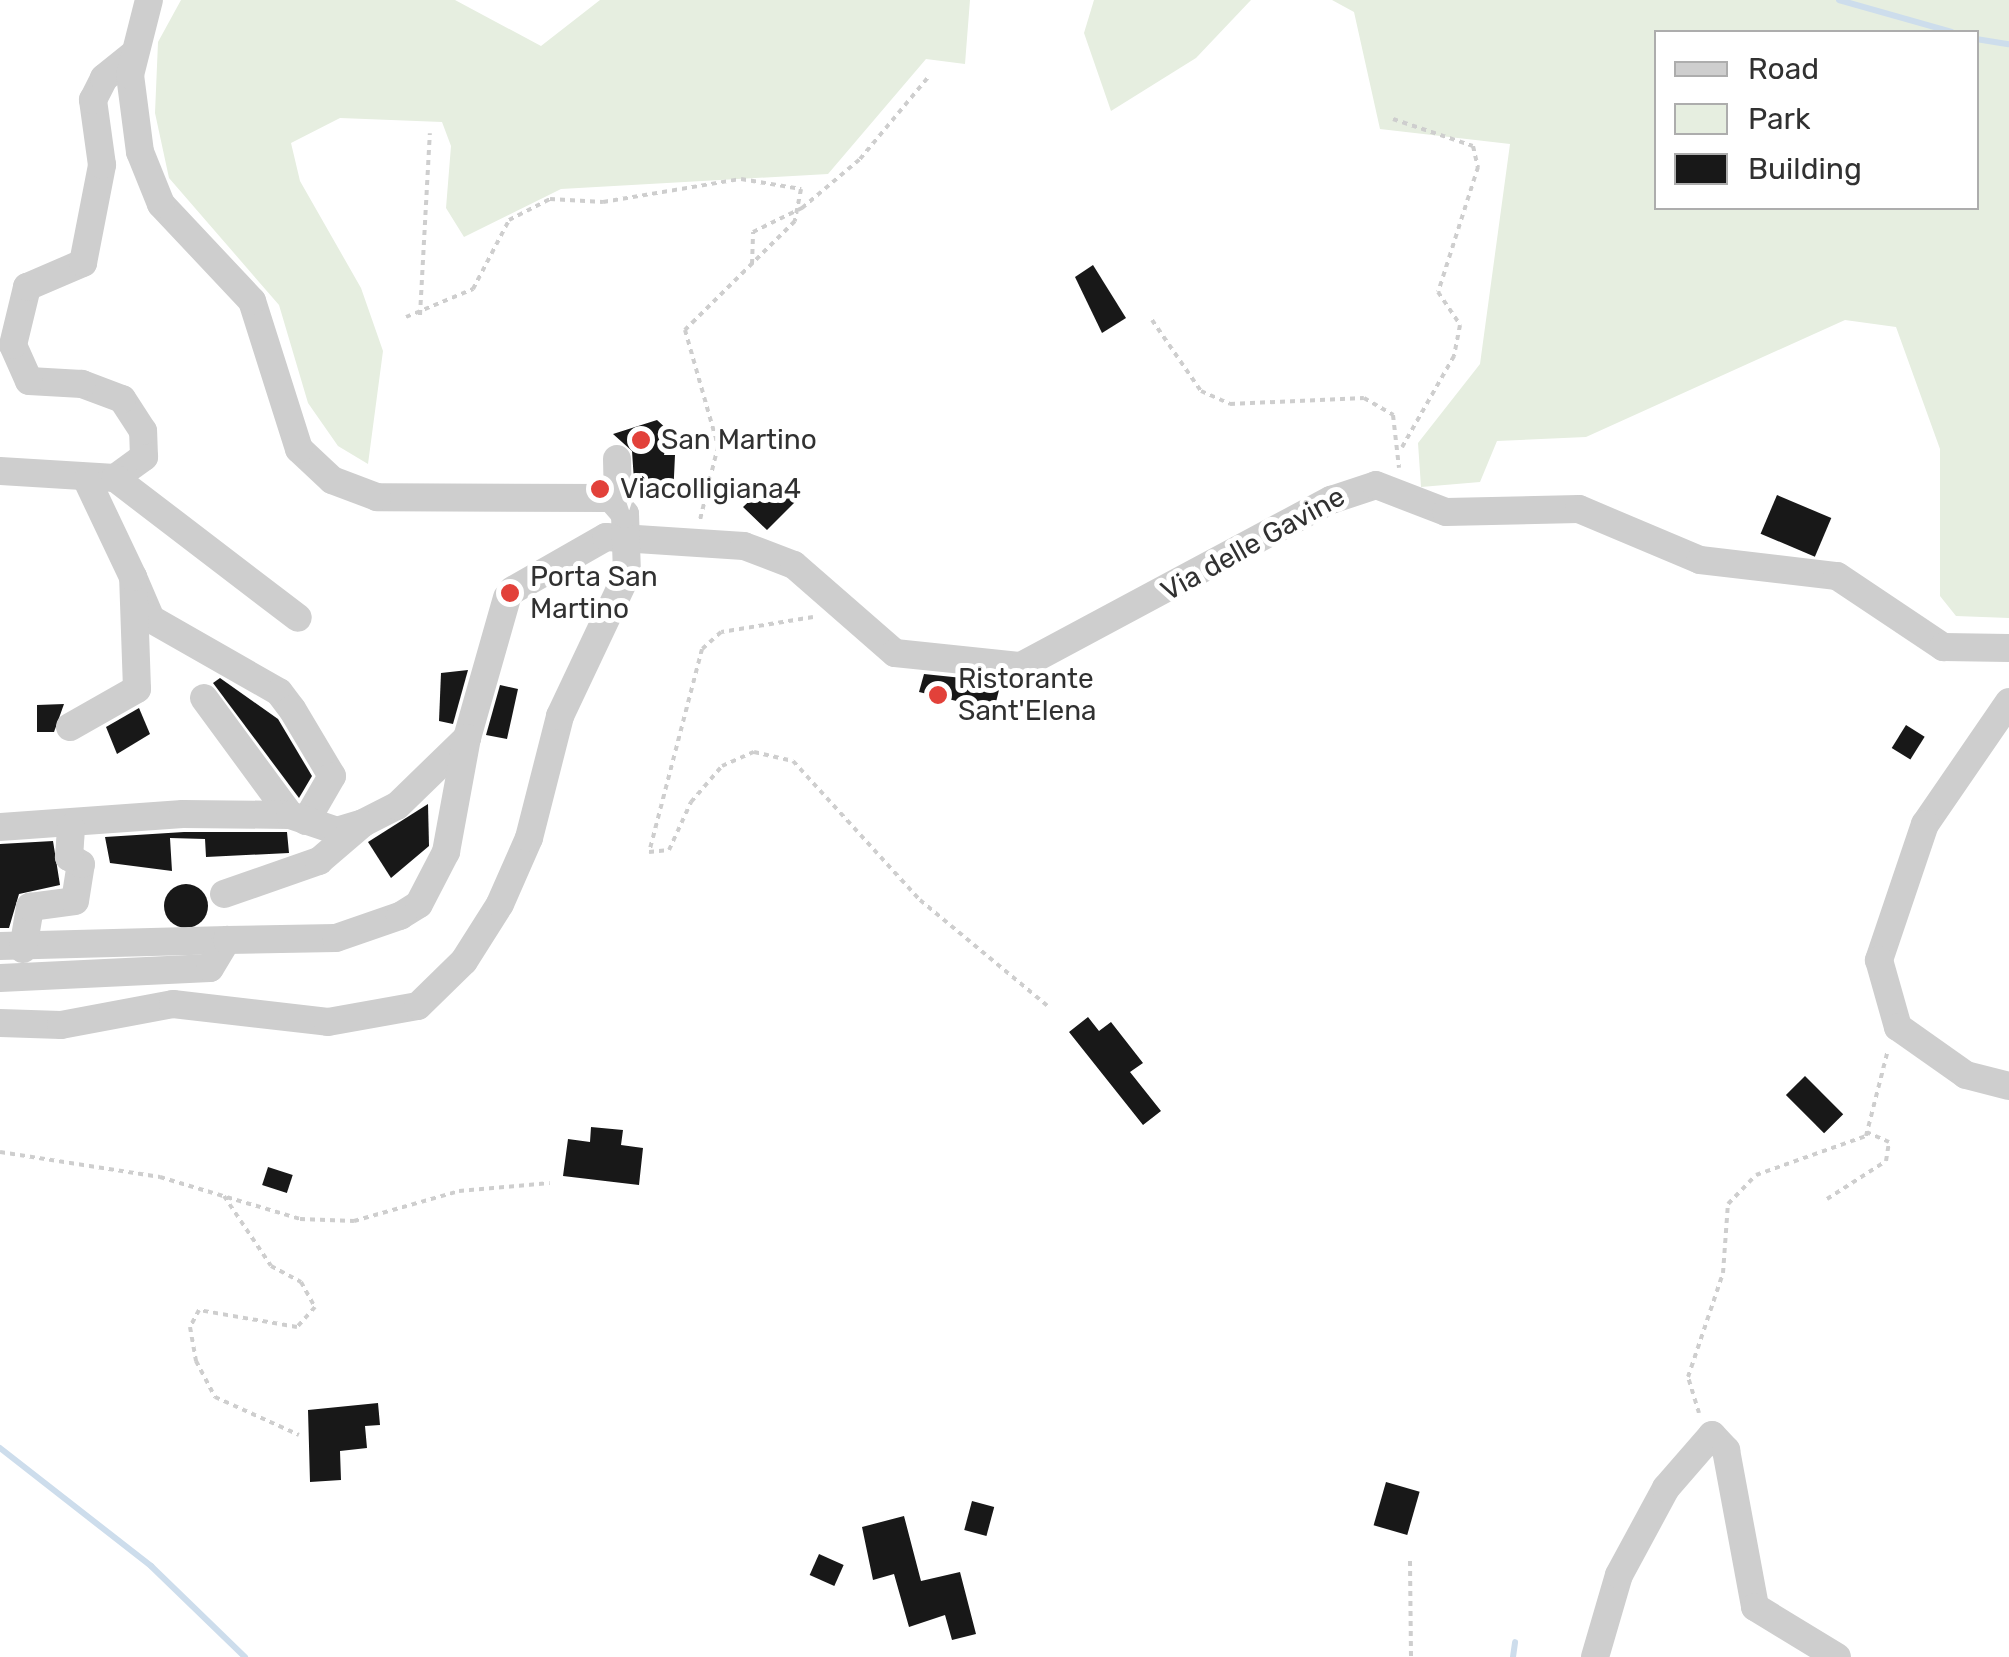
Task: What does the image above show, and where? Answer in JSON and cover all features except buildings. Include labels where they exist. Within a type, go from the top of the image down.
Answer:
[{"type":"street","points":[[149,0],[134,54],[132,120],[153,191],[252,301],[288,426],[314,466],[377,497],[618,502]]},
{"type":"street","points":[[0,471],[87,480],[115,478],[144,457],[132,410],[97,388],[29,381],[13,345],[27,288],[83,264],[102,165],[93,100],[104,78],[134,54]]},
{"type":"street","points":[[0,1023],[60,1025],[174,1004],[355,1020],[428,998],[464,960],[516,871],[560,716],[624,589],[629,536],[618,502],[617,459]]},
{"type":"street","points":[[115,478],[298,618]]},
{"type":"street","points":[[87,480],[151,619],[279,692],[292,709],[332,776],[298,818]]},
{"type":"street","name":"Via delle Gavine","points":[[467,738],[510,594],[562,554],[629,536],[695,539],[764,551],[914,658],[1021,666],[1052,655],[1361,484],[1392,489],[1446,512],[1579,509],[1700,560],[1838,576],[1944,647],[2009,648]]},
{"type":"street","points":[[70,728],[136,689],[133,578]]},
{"type":"street","points":[[204,698],[298,818]]},
{"type":"street","points":[[2009,702],[1924,824],[1892,902],[1879,960],[1898,1027],[1966,1076],[2009,1086]]},
{"type":"street","points":[[71,828],[70,857],[80,864],[74,901],[30,907],[12,948],[160,935],[227,940],[336,938],[419,904],[456,824],[467,738]]},
{"type":"street","points":[[0,828],[71,828],[182,814],[298,818],[338,831],[397,806],[467,738]]},
{"type":"street","points":[[224,894],[319,862],[363,823]]},
{"type":"street","points":[[0,978],[210,968],[227,940]]},
{"type":"street","points":[[1595,1657],[1619,1575],[1706,1436],[1723,1439],[1755,1607],[1837,1657]]},
{"type":"path","points":[[695,539],[718,446],[684,330],[802,208],[860,159],[930,75]]},
{"type":"path","points":[[1392,489],[1402,447],[1454,356],[1460,325],[1438,292],[1478,167],[1473,146],[1393,119]]},
{"type":"path","points":[[420,315],[430,133]]},
{"type":"path","points":[[406,317],[420,315],[473,289],[509,220],[550,200],[603,202],[741,179],[801,190],[802,208]]},
{"type":"path","points":[[752,264],[753,232],[802,208]]},
{"type":"path","points":[[1152,320],[1202,391],[1230,404],[1364,398],[1393,416],[1402,447]]},
{"type":"path","points":[[832,600],[808,619],[721,632],[702,649],[646,846],[656,856],[670,850],[690,802],[722,766],[754,752],[793,761],[920,900],[1050,1008]]},
{"type":"path","points":[[1706,1436],[1688,1378],[1723,1272],[1728,1204],[1756,1175],[1855,1146],[1867,1132],[1898,1027]]},
{"type":"path","points":[[1828,1199],[1886,1161],[1889,1142],[1867,1132]]},
{"type":"path","points":[[0,1152],[222,1194],[300,1219],[354,1221],[460,1191],[550,1183]]},
{"type":"path","points":[[222,1194],[271,1266],[302,1282],[315,1307],[297,1326],[199,1310],[190,1326],[196,1361],[215,1397],[300,1435]]},
{"type":"path","points":[[1410,1561],[1411,1657]]},
{"type":"green space","points":[[181,0],[455,0],[541,46],[600,0],[970,0],[965,64],[926,59],[828,174],[561,189],[464,237],[446,208],[451,146],[442,122],[340,118],[291,143],[300,181],[361,288],[383,351],[368,464],[338,446],[308,403],[279,305],[169,178],[155,113],[158,42]]},
{"type":"green space","points":[[1094,0],[1251,0],[1196,58],[1111,111],[1084,33]]},
{"type":"green space","points":[[1332,0],[2009,0],[2009,618],[1956,616],[1940,596],[1940,449],[1896,327],[1845,320],[1586,437],[1497,441],[1480,482],[1421,487],[1418,443],[1480,364],[1510,144],[1380,129],[1354,12]]},
{"type":"waterway","points":[[1839,0],[1945,30]]},
{"type":"waterway","points":[[1979,39],[2009,44]]},
{"type":"waterway","points":[[0,1448],[151,1566],[245,1657]]},
{"type":"waterway","points":[[1513,1657],[1515,1642]]},
{"type":"place","name":"San Martino","points":[[641,440]]},
{"type":"place","name":"Viacolligiana4","points":[[600,489]]},
{"type":"place","name":"Porta San Martino","points":[[510,593]]},
{"type":"place","name":"Ristorante Sant'Elena","points":[[938,695]]}]
